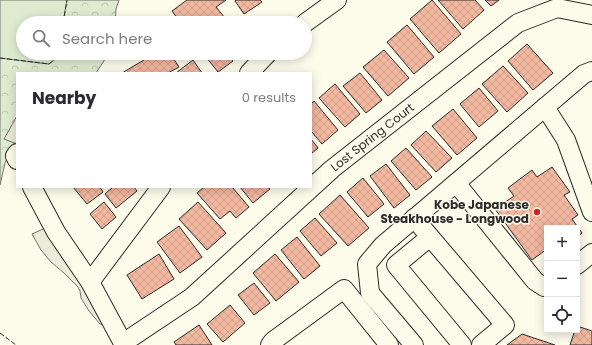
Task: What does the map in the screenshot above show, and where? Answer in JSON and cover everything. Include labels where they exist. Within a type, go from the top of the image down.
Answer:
[{"type":"street","points":[[312,18],[337,0]]},
{"type":"street","name":"Lost Spring Court","points":[[312,187],[332,169],[518,23],[557,8],[592,15]]},
{"type":"street","points":[[250,72],[261,60]]},
{"type":"street","points":[[414,345],[370,293],[367,264],[383,245],[414,218],[584,74],[592,71]]},
{"type":"street","points":[[545,107],[566,140],[592,212]]},
{"type":"street","points":[[456,183],[535,281],[544,288]]},
{"type":"street","points":[[33,188],[56,232],[90,282],[124,344]]},
{"type":"street","points":[[90,282],[160,188]]},
{"type":"street","name":"Lost Spring Court","points":[[124,344],[192,297],[311,188]]},
{"type":"street","points":[[414,218],[505,325],[481,345]]},
{"type":"street","points":[[430,237],[396,265],[462,345]]},
{"type":"street","points":[[580,263],[592,253]]},
{"type":"street","points":[[270,345],[273,341],[344,289],[389,345]]},
{"type":"green space","points":[[0,0],[119,0],[116,16],[16,16],[16,60],[104,60],[97,72],[16,72],[16,139],[5,163],[0,185]]},
{"type":"green space","points":[[0,0],[67,0],[64,16],[16,16],[16,60],[0,58]]},
{"type":"green space","points":[[16,60],[54,60],[49,64]]},
{"type":"shaded area","points":[[16,118],[16,144],[4,139]]},
{"type":"shaded area","points":[[52,225],[115,328],[100,324],[89,311],[81,298],[78,287],[51,262],[41,250],[32,234]]},
{"type":"building","points":[[187,0],[226,0],[216,7],[223,16],[176,16],[172,11]]},
{"type":"building","points":[[260,0],[262,2],[244,14],[235,1]]},
{"type":"building","points":[[432,0],[461,34],[439,53],[410,19]]},
{"type":"building","points":[[438,0],[475,0],[484,10],[463,29]]},
{"type":"building","points":[[485,0],[499,0],[491,6]]},
{"type":"building","points":[[407,25],[434,57],[414,74],[387,42]]},
{"type":"building","points":[[527,44],[553,73],[533,90],[508,61]]},
{"type":"building","points":[[384,50],[409,78],[388,96],[363,67]]},
{"type":"building","points":[[144,60],[174,60],[179,67],[170,72],[124,72]]},
{"type":"building","points":[[193,60],[201,72],[177,72]]},
{"type":"building","points":[[208,60],[232,60],[233,61],[218,72]]},
{"type":"building","points":[[503,66],[528,93],[507,112],[482,84]]},
{"type":"building","points":[[360,73],[382,100],[366,113],[343,86]]},
{"type":"building","points":[[335,84],[360,114],[345,127],[319,98]]},
{"type":"building","points":[[479,88],[498,111],[479,127],[460,104]]},
{"type":"building","points":[[314,101],[338,130],[322,144],[312,132],[312,103]]},
{"type":"building","points":[[453,109],[477,138],[457,155],[432,126]]},
{"type":"building","points":[[426,131],[452,158],[436,172],[411,145]]},
{"type":"building","points":[[312,140],[318,148],[312,153]]},
{"type":"building","points":[[406,148],[432,177],[416,190],[391,161]]},
{"type":"building","points":[[386,164],[410,195],[394,208],[370,176]]},
{"type":"building","name":"Kobe Japanese Steakhouse - Longwood","points":[[552,167],[570,192],[564,195],[578,215],[572,219],[576,225],[544,225],[544,251],[532,260],[495,209],[514,196],[508,188],[532,170],[537,177]]},
{"type":"building","points":[[363,178],[384,204],[368,217],[347,192]]},
{"type":"building","points":[[74,188],[101,188],[103,192],[87,204]]},
{"type":"building","points":[[112,188],[135,188],[137,191],[116,208],[105,194]]},
{"type":"building","points":[[203,188],[233,188],[249,207],[236,218],[230,211],[220,219],[197,193]]},
{"type":"building","points":[[241,188],[270,189],[253,203]]},
{"type":"building","points":[[340,195],[369,228],[348,246],[319,214]]},
{"type":"building","points":[[104,202],[116,217],[102,229],[90,214]]},
{"type":"building","points":[[198,202],[226,233],[207,250],[179,219]]},
{"type":"building","points":[[315,218],[337,243],[321,256],[300,231]]},
{"type":"building","points":[[179,226],[202,257],[180,273],[157,242]]},
{"type":"building","points":[[297,237],[320,266],[304,279],[281,250]]},
{"type":"building","points":[[159,254],[174,279],[142,299],[127,275]]},
{"type":"building","points":[[275,254],[299,282],[276,301],[253,273]]},
{"type":"building","points":[[254,283],[270,303],[254,315],[238,295]]},
{"type":"building","points":[[230,305],[245,323],[223,342],[207,324]]},
{"type":"building","points":[[199,325],[212,345],[176,345],[174,342]]},
{"type":"building","points":[[580,327],[592,331],[592,345],[570,345],[574,333],[580,333]]},
{"type":"building","points":[[522,334],[555,345],[507,345]]},
{"type":"fence","points":[[64,16],[67,0]]},
{"type":"fence","points":[[0,58],[16,60]]},
{"type":"fence","points":[[16,60],[49,64],[54,60]]},
{"type":"fence","points":[[0,333],[16,345]]},
{"type":"place","name":"Kobe Japanese Steakhouse - Longwood","points":[[537,212]]}]
